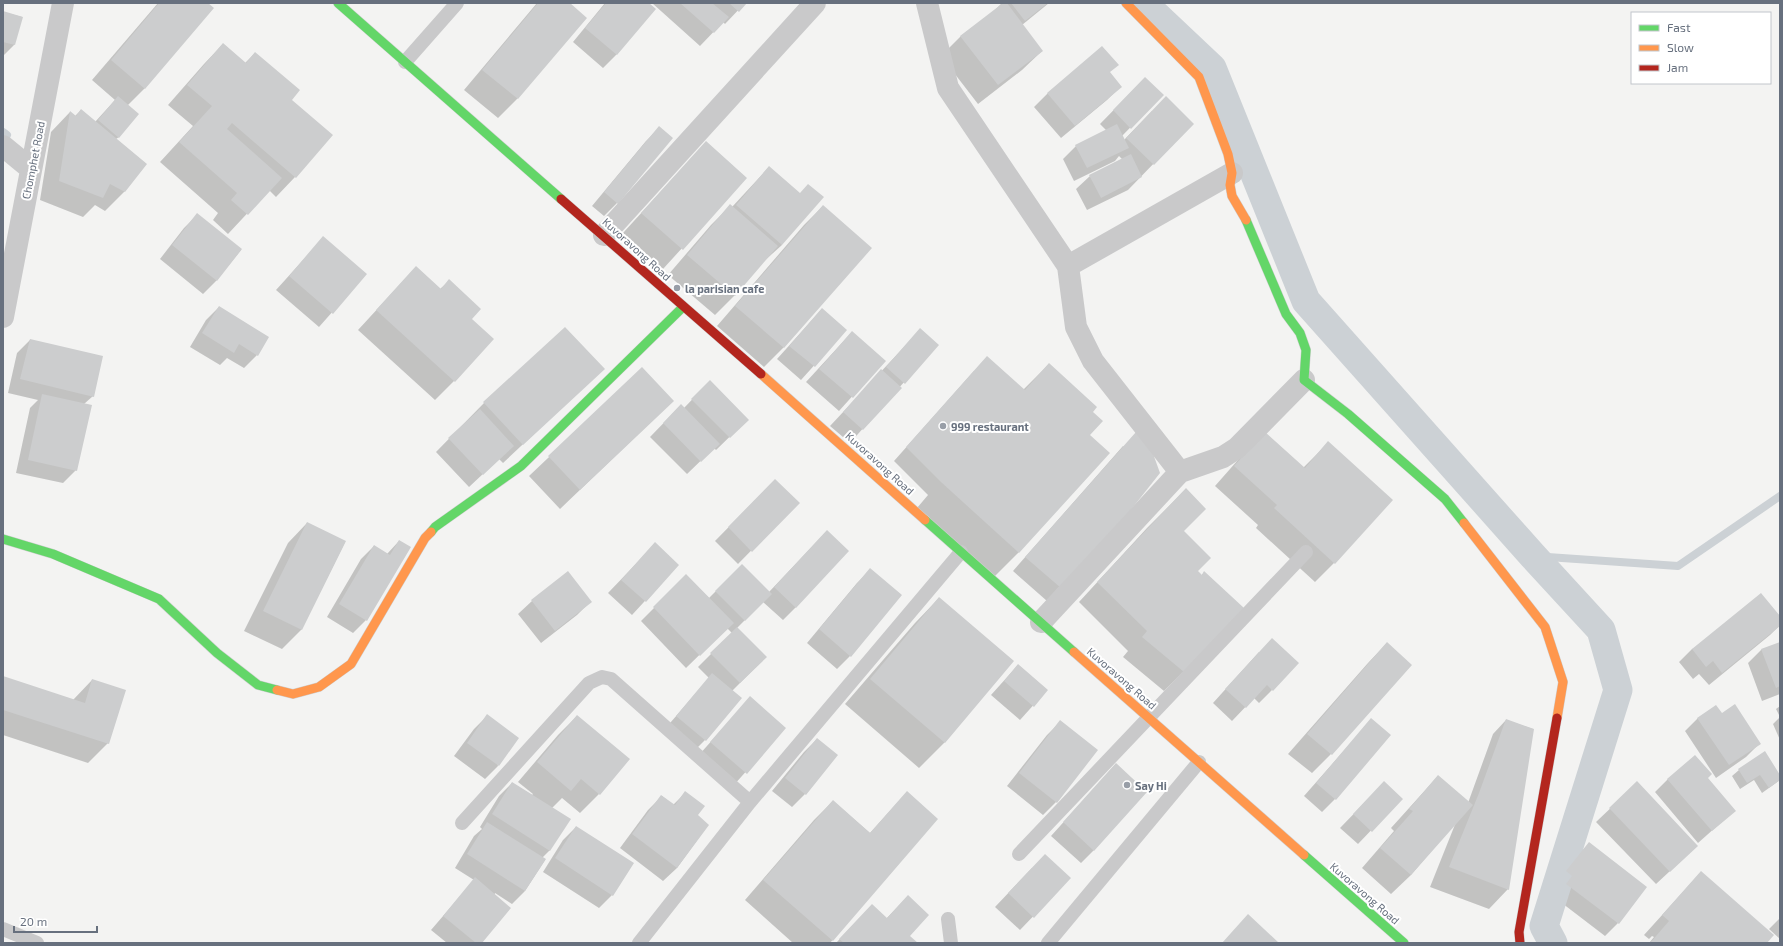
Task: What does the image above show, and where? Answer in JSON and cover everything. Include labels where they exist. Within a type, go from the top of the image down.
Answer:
[{"type":"street","name":"Chomphet Road","points":[[3,318],[63,3]]},
{"type":"street","name":"Kuvoravong Road","points":[[338,3],[604,235],[1404,943]]},
{"type":"street","points":[[604,235],[815,3]]},
{"type":"street","points":[[927,3],[948,88],[1068,266],[1076,327],[1093,361],[1180,472]]},
{"type":"street","points":[[1041,622],[1180,472],[1223,457],[1237,448],[1304,380],[1306,350],[1300,333],[1286,314],[1246,220],[1232,196],[1230,185],[1232,173],[1228,154],[1199,77],[1126,3]]},
{"type":"street","points":[[3,146],[31,169]]},
{"type":"street","points":[[1068,266],[1232,173]]},
{"type":"street","points":[[3,539],[53,554],[159,599],[217,653],[258,685],[293,694],[319,687],[351,664],[425,538],[430,532],[463,506],[521,466],[683,306]]},
{"type":"street","points":[[1304,380],[1348,414],[1445,499],[1545,627],[1563,682],[1521,924],[1520,943]]},
{"type":"lane","points":[[405,62],[457,3]]},
{"type":"lane","points":[[639,943],[750,802],[961,552]]},
{"type":"lane","points":[[1019,854],[1306,552]]},
{"type":"lane","points":[[462,823],[589,683],[602,677],[611,679],[750,802]]},
{"type":"lane","points":[[1048,943],[1199,762]]},
{"type":"lane","points":[[948,919],[951,943]]},
{"type":"lane","points":[[3,929],[37,943]]},
{"type":"building","points":[[159,3],[208,3],[214,8],[145,89],[111,60]]},
{"type":"building","points":[[538,3],[570,3],[587,18],[518,99],[482,70]]},
{"type":"building","points":[[606,3],[649,3],[656,9],[617,55],[585,28]]},
{"type":"building","points":[[680,3],[712,3],[729,17],[714,33]]},
{"type":"building","points":[[729,3],[747,3],[739,12]]},
{"type":"building","points":[[1003,3],[1007,3],[1043,51],[998,85],[960,36]]},
{"type":"building","points":[[1011,3],[1048,3],[1025,21]]},
{"type":"building","points":[[3,11],[23,17],[15,45],[3,42]]},
{"type":"building","points":[[223,43],[246,63],[255,52],[300,90],[292,100],[333,135],[296,178],[232,123],[227,129],[282,178],[248,215],[231,200],[237,193],[179,142],[212,106],[187,85]]},
{"type":"building","points":[[1102,46],[1119,65],[1110,72],[1122,87],[1075,126],[1047,93]]},
{"type":"building","points":[[1145,77],[1164,95],[1131,129],[1113,110]]},
{"type":"building","points":[[118,96],[139,114],[119,138],[98,120]]},
{"type":"building","points":[[1166,96],[1194,124],[1154,165],[1126,138]]},
{"type":"building","points":[[81,109],[147,164],[125,192],[110,184],[103,198],[59,181],[70,111],[76,116]]},
{"type":"building","points":[[1117,124],[1129,148],[1087,168],[1075,145]]},
{"type":"building","points":[[659,126],[673,138],[618,204],[604,192]]},
{"type":"building","points":[[706,141],[747,178],[683,250],[641,213]]},
{"type":"building","points":[[1131,154],[1142,177],[1101,198],[1089,175]]},
{"type":"building","points":[[769,166],[800,193],[808,184],[824,197],[782,245],[736,205]]},
{"type":"building","points":[[730,204],[778,246],[735,296],[687,255]]},
{"type":"building","points":[[823,205],[872,248],[784,348],[735,306]]},
{"type":"building","points":[[197,213],[242,249],[217,281],[172,245]]},
{"type":"building","points":[[323,236],[367,274],[333,314],[289,276]]},
{"type":"building","points":[[416,266],[441,289],[449,279],[481,309],[472,319],[494,339],[455,382],[376,310]]},
{"type":"building","points":[[219,306],[269,337],[258,356],[239,344],[234,353],[202,333]]},
{"type":"building","points":[[822,308],[847,330],[815,367],[789,346]]},
{"type":"building","points":[[565,327],[605,369],[523,445],[483,402]]},
{"type":"building","points":[[920,328],[939,345],[905,384],[886,367]]},
{"type":"building","points":[[852,331],[886,361],[853,398],[819,369]]},
{"type":"building","points":[[30,339],[103,356],[94,397],[20,379]]},
{"type":"building","points":[[987,356],[1025,390],[1049,363],[1097,407],[1093,412],[1103,421],[1090,435],[1110,453],[1019,553],[941,482],[906,447]]},
{"type":"building","points":[[642,367],[674,401],[580,490],[548,456]]},
{"type":"building","points":[[881,369],[902,388],[863,430],[843,412]]},
{"type":"building","points":[[710,380],[749,420],[730,438],[691,399]]},
{"type":"building","points":[[42,394],[92,405],[77,471],[28,460]]},
{"type":"building","points":[[681,404],[720,444],[701,462],[663,423]]},
{"type":"building","points":[[480,409],[514,446],[483,475],[448,438]]},
{"type":"building","points":[[1136,432],[1151,448],[1160,473],[1130,511],[1061,588],[1025,557]]},
{"type":"building","points":[[1265,432],[1305,468],[1328,441],[1393,500],[1335,564],[1274,508],[1277,505],[1234,466]]},
{"type":"building","points":[[775,479],[800,503],[752,552],[728,527]]},
{"type":"building","points":[[1186,488],[1206,509],[1184,531],[1211,558],[1198,571],[1202,575],[1204,571],[1244,608],[1184,672],[1142,637],[1147,631],[1097,582]]},
{"type":"building","points":[[307,522],[346,541],[302,630],[263,611]]},
{"type":"building","points":[[827,530],[849,551],[796,608],[774,587]]},
{"type":"building","points":[[399,540],[411,547],[367,621],[339,604],[374,545],[390,555]]},
{"type":"building","points":[[655,542],[679,565],[646,602],[621,580]]},
{"type":"building","points":[[742,564],[772,594],[745,621],[715,591]]},
{"type":"building","points":[[870,568],[902,595],[851,657],[819,629]]},
{"type":"building","points":[[568,571],[592,602],[555,631],[531,600]]},
{"type":"building","points":[[686,574],[734,623],[700,656],[653,607]]},
{"type":"building","points":[[1761,593],[1780,616],[1780,626],[1722,673],[1713,661],[1706,667],[1692,649]]},
{"type":"building","points":[[939,597],[1014,661],[945,743],[870,679]]},
{"type":"building","points":[[737,627],[767,657],[740,683],[710,653]]},
{"type":"building","points":[[1272,638],[1299,663],[1273,691],[1267,685],[1246,708],[1225,689]]},
{"type":"building","points":[[1387,642],[1412,665],[1332,755],[1307,734]]},
{"type":"building","points":[[1780,642],[1780,686],[1776,688],[1761,649]]},
{"type":"building","points":[[1018,664],[1048,690],[1034,707],[1004,681]]},
{"type":"building","points":[[712,673],[742,698],[706,741],[676,716]]},
{"type":"building","points":[[3,676],[85,703],[92,679],[126,690],[109,744],[3,710]]},
{"type":"building","points":[[750,696],[786,728],[747,774],[710,742]]},
{"type":"building","points":[[1735,704],[1761,744],[1729,765],[1697,718],[1716,705],[1722,713]]},
{"type":"building","points":[[487,714],[519,738],[499,766],[467,743]]},
{"type":"building","points":[[577,715],[630,759],[600,795],[581,779],[571,791],[537,762]]},
{"type":"building","points":[[1371,718],[1391,735],[1336,800],[1316,783]]},
{"type":"building","points":[[1506,719],[1534,729],[1509,890],[1449,867],[1479,793]]},
{"type":"building","points":[[1060,720],[1098,750],[1057,803],[1019,773]]},
{"type":"building","points":[[817,738],[838,755],[806,795],[785,778]]},
{"type":"building","points":[[1765,751],[1780,775],[1780,780],[1769,788],[1760,775],[1747,783],[1738,769]]},
{"type":"building","points":[[1695,755],[1712,774],[1708,778],[1736,811],[1712,831],[1667,779]]},
{"type":"building","points":[[1116,763],[1147,792],[1094,851],[1063,822]]},
{"type":"building","points":[[1438,775],[1473,805],[1411,875],[1380,848],[1413,811],[1409,809]]},
{"type":"building","points":[[1384,781],[1403,799],[1372,832],[1353,814]]},
{"type":"building","points":[[1637,781],[1698,846],[1670,872],[1609,808]]},
{"type":"building","points":[[512,782],[571,819],[550,851],[492,814]]},
{"type":"building","points":[[685,791],[705,806],[698,815],[709,825],[677,868],[632,834],[661,795],[675,805]]},
{"type":"building","points":[[907,791],[938,819],[833,941],[763,880],[833,800],[870,833]]},
{"type":"building","points":[[487,822],[546,859],[525,891],[467,854]]},
{"type":"building","points":[[576,826],[634,863],[613,896],[555,858]]},
{"type":"building","points":[[1589,842],[1647,887],[1619,924],[1566,884],[1572,876],[1566,871]]},
{"type":"building","points":[[1045,854],[1071,878],[1034,918],[1008,893]]},
{"type":"building","points":[[1701,871],[1774,935],[1767,943],[1650,943],[1669,921],[1662,915]]},
{"type":"building","points":[[475,877],[511,908],[482,943],[476,943],[443,916]]},
{"type":"building","points":[[908,895],[929,915],[910,936],[918,943],[844,943],[839,939],[872,904],[887,918]]},
{"type":"building","points":[[1248,914],[1279,943],[1222,943]]},
{"type":"waterway","points":[[1143,3],[1212,68],[1306,301],[1533,556],[1601,630],[1618,690],[1544,926],[1553,943]]},
{"type":"waterway","points":[[3,132],[7,135]]},
{"type":"waterway","points":[[1533,556],[1678,566],[1780,496]]},
{"type":"traffic: fast","points":[[338,3],[561,199]]},
{"type":"traffic: fast","points":[[1246,220],[1286,314],[1300,333],[1306,350],[1304,380],[1348,414],[1445,499],[1464,523]]},
{"type":"traffic: fast","points":[[431,532],[435,527],[521,466],[683,307]]},
{"type":"traffic: fast","points":[[925,520],[1074,652]]},
{"type":"traffic: fast","points":[[3,539],[53,554],[159,599],[217,653],[258,685],[277,690]]},
{"type":"traffic: fast","points":[[1304,855],[1404,943]]},
{"type":"traffic: slow","points":[[1126,3],[1199,77],[1228,154],[1232,173],[1230,185],[1232,196],[1246,220]]},
{"type":"traffic: slow","points":[[761,374],[925,520]]},
{"type":"traffic: slow","points":[[1464,523],[1545,627],[1563,682],[1557,718]]},
{"type":"traffic: slow","points":[[277,690],[293,694],[319,687],[351,664],[425,538],[431,532]]},
{"type":"traffic: slow","points":[[1074,652],[1304,855]]},
{"type":"traffic: jam","points":[[561,199],[761,374]]},
{"type":"traffic: jam","points":[[1520,943],[1519,932],[1557,718]]},
{"type":"place","name":"la parisian cafe","points":[[677,288]]},
{"type":"place","name":"999 restaurant","points":[[943,426]]},
{"type":"place","name":"Say Hi","points":[[1127,785]]}]
